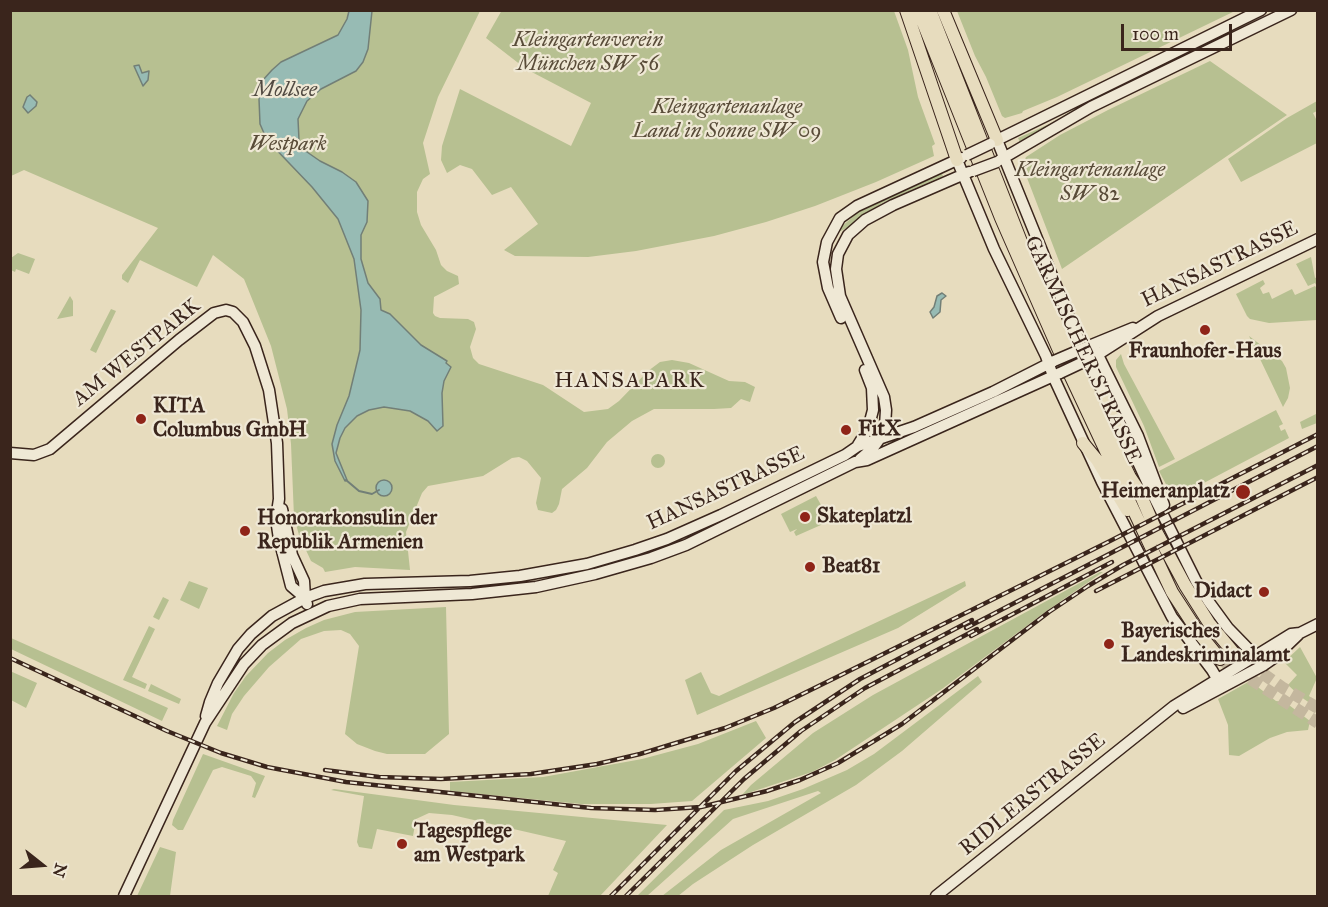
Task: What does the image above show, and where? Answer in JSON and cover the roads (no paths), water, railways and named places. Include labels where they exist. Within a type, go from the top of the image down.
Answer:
[{"type":"highway","points":[[906,10],[962,158]]},
{"type":"highway","name":"GARMISCHER STRASSE","points":[[918,10],[1032,292],[1182,610],[1220,659]]},
{"type":"highway","name":"GARMISCHER STRASSE","points":[[930,10],[1031,267],[1099,413],[1185,585],[1209,623],[1233,652]]},
{"type":"highway","points":[[944,10],[994,142]]},
{"type":"highway","points":[[1104,396],[1135,474],[1138,489]]},
{"type":"highway","points":[[1083,443],[1097,460],[1129,513],[1141,526]]},
{"type":"main road","points":[[858,446],[870,424],[874,401],[867,376],[828,288],[824,272],[827,242],[840,218],[857,206],[962,158],[1261,10]]},
{"type":"main road","points":[[855,462],[873,448],[881,437],[886,418],[884,397],[840,296],[836,270],[838,254],[849,236],[865,220],[893,205],[1000,160],[1091,107],[1291,10]]},
{"type":"main road","name":"GARMISCHER STRASSE","points":[[994,142],[1104,396],[1117,417],[1175,541],[1209,602],[1228,628],[1264,665]]},
{"type":"main road","name":"GARMISCHER STRASSE","points":[[962,158],[962,175],[994,249],[1052,363],[1083,443],[1172,617],[1219,683]]},
{"type":"main road","name":"HANSASTRASSE","points":[[205,723],[236,674],[253,654],[285,627],[311,612],[360,599],[490,592],[536,586],[630,564],[686,545],[855,462],[867,460],[1096,356],[1139,327],[1317,239]]},
{"type":"main road","name":"AM WESTPARK","points":[[10,453],[38,455],[55,446],[214,313],[226,310],[240,317],[255,346],[269,390],[277,443],[279,499],[289,546],[304,581],[304,598],[311,612]]},
{"type":"main road","name":"HANSASTRASSE","points":[[205,723],[210,702],[238,649],[267,620],[304,598],[324,591],[365,584],[470,581],[520,576],[612,557],[667,539],[845,455],[858,446],[914,427],[1091,345],[1139,327]]},
{"type":"main road","name":"GARMISCHER STRASSE","points":[[1091,345],[1150,465],[1175,541]]},
{"type":"main road","name":"RIDLERSTRASSE","points":[[936,897],[1174,706],[1219,683],[1264,665],[1300,633],[1317,624]]},
{"type":"main road","name":"RIDLERSTRASSE","points":[[1219,683],[1254,656],[1291,634],[1300,633]]},
{"type":"main road","points":[[124,897],[205,723]]},
{"type":"water","name":"Mollsee","points":[[349,11],[372,11],[368,49],[363,62],[356,71],[321,89],[307,101],[298,119],[299,140],[307,152],[356,182],[368,201],[367,222],[361,235],[361,259],[368,283],[380,299],[381,310],[390,314],[421,345],[447,361],[446,363],[451,367],[444,381],[442,393],[443,426],[437,431],[428,421],[410,411],[384,407],[369,410],[357,416],[345,428],[336,453],[347,480],[345,481],[335,461],[332,444],[349,396],[360,350],[361,310],[354,259],[338,219],[312,187],[267,140],[260,124],[259,99],[263,80],[272,70],[281,62],[338,35]]},
{"type":"water","points":[[139,65],[142,73],[149,71],[148,80],[143,86],[134,66]]},
{"type":"water","points":[[30,95],[37,102],[28,113],[23,107]]},
{"type":"water","points":[[942,293],[946,296],[941,300],[940,312],[933,318],[930,312],[937,296]]},
{"type":"water","points":[[384,480],[390,482],[392,488],[390,494],[384,496],[378,494],[376,488],[378,482]]},
{"type":"waterway","points":[[346,480],[359,491],[372,494],[379,490]]},
{"type":"tunnel","points":[[1233,652],[1283,688],[1318,708]]},
{"type":"tunnel","points":[[1220,659],[1318,723]]},
{"type":"railway","points":[[325,770],[379,777],[441,779],[531,774],[597,764],[640,754],[725,728],[774,708],[839,676],[1318,434]]},
{"type":"railway","points":[[966,628],[1318,446]]},
{"type":"railway","points":[[10,658],[167,731],[221,753],[267,767],[346,782],[591,808],[655,810],[701,807],[767,791],[800,780],[838,763],[902,724],[1049,612],[1088,586],[1123,565],[1318,465]]},
{"type":"railway","points":[[1096,591],[1318,477]]},
{"type":"railway","points":[[971,636],[1112,562]]},
{"type":"railway","points":[[611,896],[736,771],[795,722],[860,679],[972,620]]},
{"type":"railway","points":[[626,896],[744,779],[801,731],[865,688],[977,629]]},
{"type":"place","name":"Fraunhofer-Haus","points":[[1205,330]]},
{"type":"place","name":"KITA Columbus GmbH","points":[[141,419]]},
{"type":"place","name":"FitX","points":[[846,430]]},
{"type":"place","name":"Heimeranplatz","points":[[1243,492]]},
{"type":"place","name":"Skateplatzl","points":[[805,517]]},
{"type":"place","name":"Honorarkonsulin der Republik Armenien","points":[[245,531]]},
{"type":"place","name":"Beat81","points":[[810,567]]},
{"type":"place","name":"Didact","points":[[1264,592]]},
{"type":"place","name":"Bayerisches Landeskriminalamt","points":[[1109,644]]},
{"type":"place","name":"Tagespflege am Westpark","points":[[402,844]]},
{"type":"district","name":"HANSAPARK","points":[[630,382]]},
{"type":"park label","name":"Kleingartenverein München SW 56","points":[[588,53]]},
{"type":"park label","name":"Kleingartenanlage Land in Sonne SW 09","points":[[727,120]]},
{"type":"park label","name":"Westpark","points":[[288,145]]},
{"type":"park label","name":"Kleingartenanlage SW 82","points":[[1090,183]]}]
